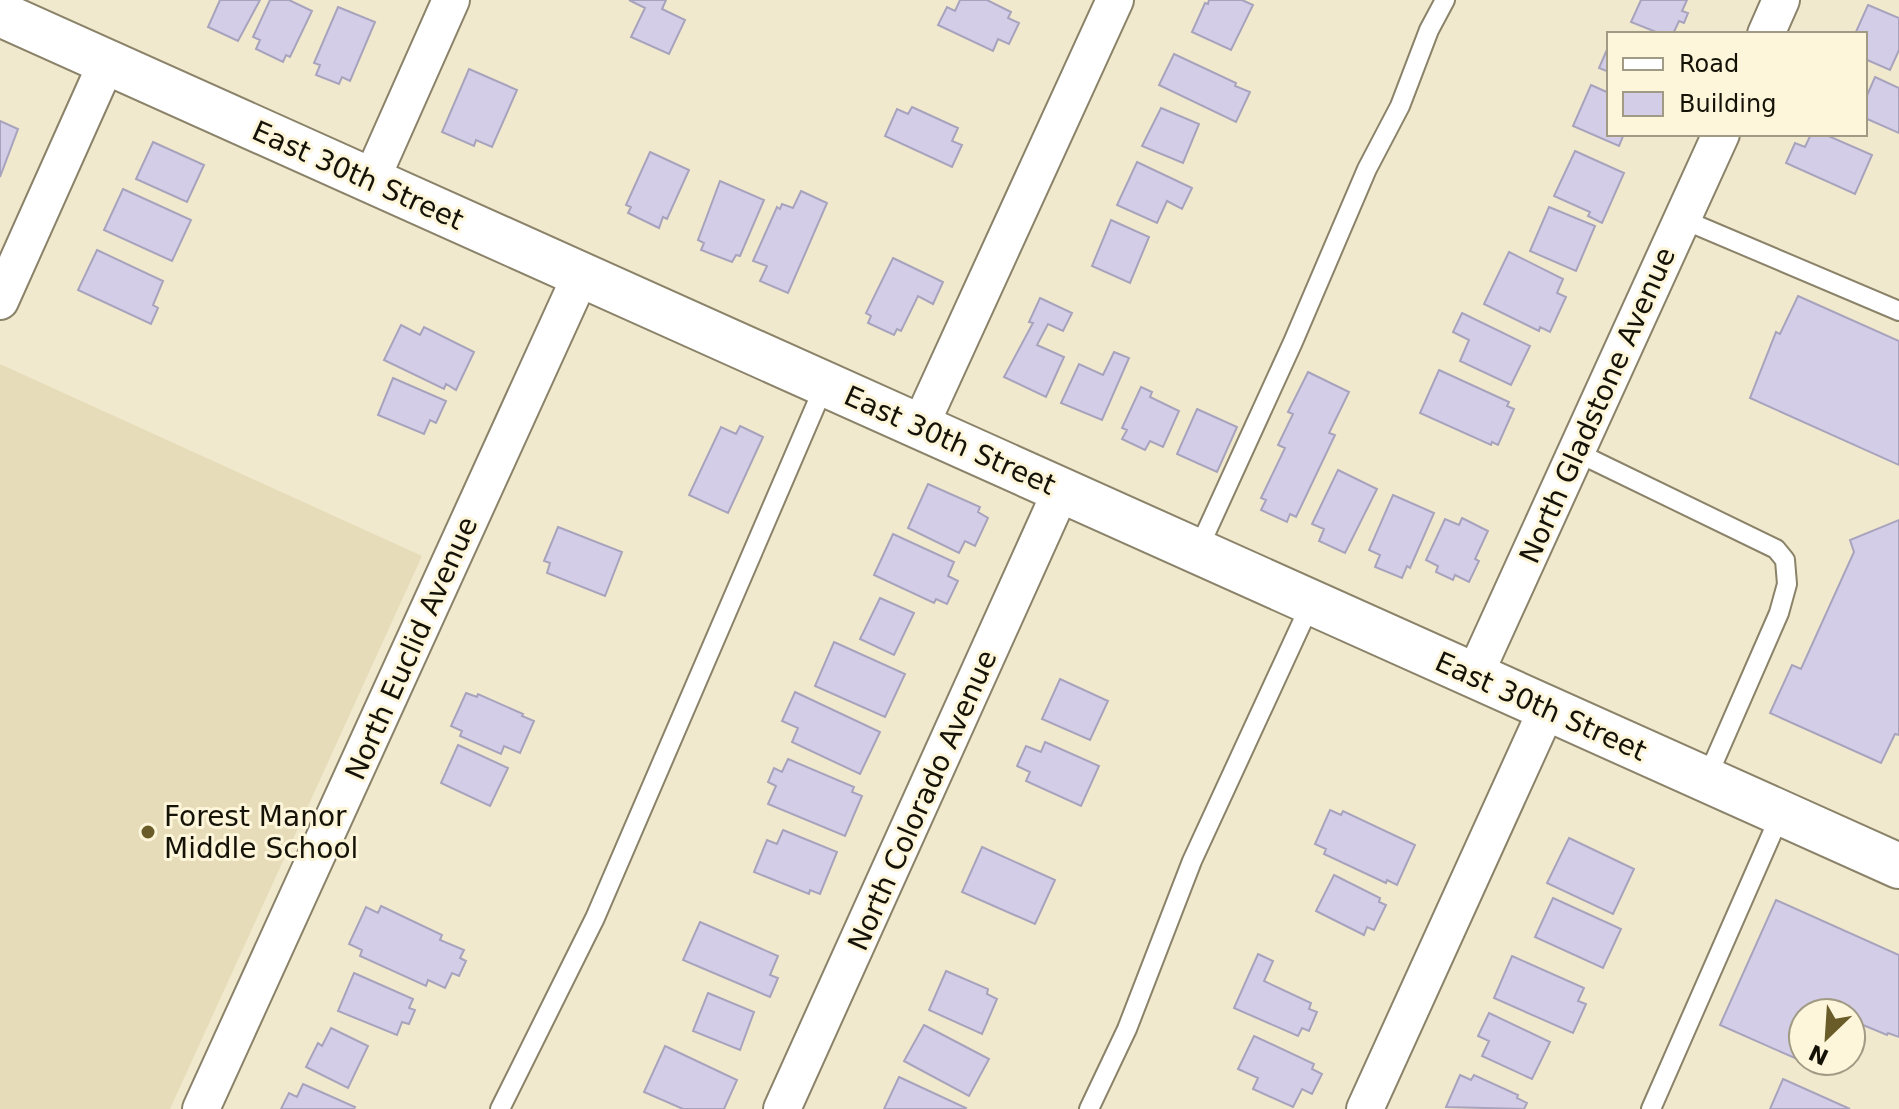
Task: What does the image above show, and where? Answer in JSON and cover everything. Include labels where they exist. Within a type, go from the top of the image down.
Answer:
[{"type":"main road","name":"East 30th Street","points":[[0,14],[1899,866]]},
{"type":"street","points":[[371,180],[451,0]]},
{"type":"street","points":[[920,426],[1115,0]]},
{"type":"street","points":[[1767,32],[1781,0]]},
{"type":"street","points":[[0,301],[107,62]]},
{"type":"street","name":"North Gladstone Avenue","points":[[1474,676],[1720,136]]},
{"type":"street","name":"North Euclid Avenue","points":[[201,1109],[581,275]]},
{"type":"street","name":"North Colorado Avenue","points":[[782,1109],[1061,491]]},
{"type":"street","points":[[1365,1109],[1547,709]]},
{"type":"lane","points":[[1197,552],[1445,0]]},
{"type":"lane","points":[[1682,219],[1899,311]]},
{"type":"lane","points":[[500,1109],[595,918],[825,384]]},
{"type":"lane","points":[[1576,452],[1776,549],[1785,560],[1787,584],[1779,613],[1706,780]]},
{"type":"lane","points":[[1089,1109],[1127,1029],[1192,861],[1311,603]]},
{"type":"lane","points":[[1651,1109],[1781,813]]},
{"type":"shaded area","name":"Forest Manor Middle School","points":[[0,364],[422,556],[170,1109],[0,1109]]},
{"type":"building","points":[[220,0],[260,0],[238,41],[208,27]]},
{"type":"building","points":[[270,0],[289,0],[312,11],[290,57],[286,55],[283,62],[256,49],[260,40],[253,37]]},
{"type":"building","points":[[629,0],[666,0],[662,9],[685,20],[669,54],[631,37],[645,8]]},
{"type":"building","points":[[960,0],[987,0],[1011,12],[1008,18],[1019,23],[1009,44],[998,39],[993,51],[938,25],[947,7],[955,11]]},
{"type":"building","points":[[1209,0],[1242,0],[1253,5],[1231,50],[1192,32]]},
{"type":"building","points":[[1641,0],[1687,0],[1682,11],[1688,13],[1684,23],[1679,21],[1674,32],[1656,32],[1631,22]]},
{"type":"building","points":[[1868,5],[1899,18],[1899,50],[1890,70],[1867,60],[1867,32],[1856,32]]},
{"type":"building","points":[[338,7],[375,22],[350,81],[342,77],[339,84],[316,75],[320,65],[314,63]]},
{"type":"building","points":[[1607,50],[1607,71],[1599,68]]},
{"type":"building","points":[[1174,54],[1250,92],[1236,122],[1159,85]]},
{"type":"building","points":[[469,69],[517,90],[492,147],[476,140],[474,146],[442,132]]},
{"type":"building","points":[[1875,77],[1899,88],[1899,133],[1867,119],[1867,95]]},
{"type":"building","points":[[1591,85],[1607,92],[1607,136],[1623,136],[1619,146],[1573,126]]},
{"type":"building","points":[[912,107],[958,128],[952,141],[962,145],[952,167],[885,136],[897,109],[908,114]]},
{"type":"building","points":[[1161,108],[1199,124],[1183,163],[1142,146]]},
{"type":"building","points":[[0,121],[18,129],[0,177]]},
{"type":"building","points":[[1810,136],[1829,136],[1872,155],[1855,194],[1786,163],[1795,143],[1805,147]]},
{"type":"building","points":[[153,142],[204,165],[187,202],[136,179]]},
{"type":"building","points":[[1575,151],[1624,173],[1602,223],[1588,216],[1590,212],[1554,196]]},
{"type":"building","points":[[650,152],[689,170],[667,219],[663,217],[659,228],[628,213],[631,207],[626,205]]},
{"type":"building","points":[[1137,162],[1192,188],[1182,209],[1167,201],[1157,223],[1117,205]]},
{"type":"building","points":[[720,181],[764,200],[740,256],[736,255],[732,262],[701,250],[704,243],[698,240]]},
{"type":"building","points":[[123,189],[191,220],[172,261],[104,230]]},
{"type":"building","points":[[801,191],[827,203],[788,293],[760,281],[767,266],[753,261],[777,207],[780,209],[782,204],[793,208]]},
{"type":"building","points":[[1549,207],[1595,226],[1576,271],[1530,251]]},
{"type":"building","points":[[1111,220],[1149,237],[1130,283],[1092,266]]},
{"type":"building","points":[[97,250],[163,281],[153,305],[158,308],[151,324],[78,290]]},
{"type":"building","points":[[1509,252],[1563,279],[1557,293],[1566,297],[1550,332],[1540,327],[1539,331],[1484,304]]},
{"type":"building","points":[[893,258],[943,282],[933,304],[918,296],[901,331],[897,329],[894,335],[868,323],[871,316],[866,313]]},
{"type":"building","points":[[1798,296],[1899,341],[1899,465],[1750,398],[1776,332],[1780,334]]},
{"type":"building","points":[[1040,298],[1072,313],[1063,331],[1048,324],[1037,345],[1064,357],[1046,397],[1004,377],[1033,323],[1029,322]]},
{"type":"building","points":[[1462,313],[1530,346],[1511,385],[1460,361],[1469,340],[1453,332]]},
{"type":"building","points":[[401,325],[420,335],[424,327],[474,352],[456,390],[446,384],[444,389],[384,360]]},
{"type":"building","points":[[1114,352],[1129,358],[1102,420],[1061,403],[1079,364],[1103,375]]},
{"type":"building","points":[[1439,370],[1509,402],[1507,406],[1514,409],[1498,445],[1492,442],[1491,445],[1420,413]]},
{"type":"building","points":[[1308,372],[1349,392],[1329,433],[1335,435],[1296,517],[1290,514],[1287,522],[1261,510],[1266,500],[1261,498],[1285,448],[1278,445],[1293,414],[1288,412]]},
{"type":"building","points":[[393,378],[446,401],[436,423],[430,420],[424,434],[378,415]]},
{"type":"building","points":[[1141,387],[1152,392],[1150,397],[1179,411],[1163,447],[1150,441],[1145,450],[1122,439],[1127,430],[1122,428]]},
{"type":"building","points":[[1197,409],[1237,427],[1217,472],[1177,454]]},
{"type":"building","points":[[740,426],[763,437],[728,513],[689,495],[721,427],[736,434]]},
{"type":"building","points":[[1338,470],[1377,489],[1345,553],[1319,541],[1324,529],[1312,524]]},
{"type":"building","points":[[928,484],[980,507],[978,512],[988,518],[975,546],[965,541],[959,553],[908,528]]},
{"type":"building","points":[[1393,495],[1434,513],[1410,568],[1407,566],[1402,578],[1375,567],[1380,555],[1369,550]]},
{"type":"building","points":[[1462,518],[1488,531],[1475,559],[1479,561],[1469,582],[1455,575],[1453,580],[1436,572],[1438,566],[1426,560],[1445,519],[1459,525]]},
{"type":"building","points":[[1899,520],[1899,735],[1895,734],[1881,763],[1770,713],[1792,665],[1801,669],[1854,552],[1850,540]]},
{"type":"building","points":[[558,527],[622,552],[605,596],[547,573],[550,563],[544,561]]},
{"type":"building","points":[[893,534],[954,562],[948,576],[958,581],[947,604],[936,599],[934,603],[874,575]]},
{"type":"building","points":[[880,598],[914,613],[894,655],[860,639]]},
{"type":"building","points":[[834,642],[905,674],[885,717],[815,686]]},
{"type":"building","points":[[1060,679],[1108,701],[1090,740],[1042,719]]},
{"type":"building","points":[[795,692],[880,732],[860,774],[792,742],[798,728],[782,721]]},
{"type":"building","points":[[466,693],[477,697],[478,694],[534,721],[520,753],[504,746],[501,754],[460,736],[462,731],[451,726]]},
{"type":"building","points":[[1045,742],[1099,766],[1081,806],[1026,781],[1030,772],[1017,766],[1026,746],[1041,752]]},
{"type":"building","points":[[458,745],[508,768],[490,806],[441,783]]},
{"type":"building","points":[[788,759],[854,787],[852,792],[862,796],[845,836],[768,804],[776,786],[768,782],[774,768],[782,772]]},
{"type":"building","points":[[1330,810],[1341,815],[1343,811],[1415,845],[1397,885],[1387,880],[1386,883],[1324,854],[1326,849],[1315,844]]},
{"type":"building","points":[[783,830],[837,852],[820,894],[810,890],[809,894],[754,872],[767,840],[777,844]]},
{"type":"building","points":[[1569,838],[1634,869],[1613,914],[1547,883]]},
{"type":"building","points":[[982,847],[1055,880],[1035,924],[962,892]]},
{"type":"building","points":[[1334,875],[1380,898],[1379,902],[1386,905],[1374,930],[1367,927],[1364,935],[1316,911]]},
{"type":"building","points":[[1553,898],[1621,929],[1603,968],[1535,937]]},
{"type":"building","points":[[1776,900],[1899,955],[1899,1037],[1867,1027],[1867,997],[1787,997],[1787,1055],[1720,1025]]},
{"type":"building","points":[[381,906],[442,935],[440,940],[464,950],[460,958],[466,961],[459,976],[452,973],[445,988],[428,980],[426,986],[360,956],[362,950],[349,944],[366,907],[378,913]]},
{"type":"building","points":[[700,922],[778,956],[770,975],[778,978],[770,997],[683,960]]},
{"type":"building","points":[[1258,954],[1273,961],[1264,981],[1311,1003],[1309,1009],[1317,1012],[1309,1031],[1302,1028],[1298,1036],[1234,1008]]},
{"type":"building","points":[[1512,956],[1584,988],[1578,1001],[1586,1004],[1573,1033],[1494,998]]},
{"type":"building","points":[[946,971],[988,989],[987,994],[997,999],[982,1034],[929,1010]]},
{"type":"building","points":[[354,973],[413,999],[409,1008],[415,1010],[409,1024],[402,1022],[397,1035],[338,1011]]},
{"type":"building","points":[[708,993],[754,1012],[740,1050],[693,1031]]},
{"type":"building","points":[[1489,1013],[1550,1042],[1532,1079],[1482,1056],[1489,1041],[1478,1036]]},
{"type":"building","points":[[924,1025],[989,1059],[969,1096],[904,1061]]},
{"type":"building","points":[[331,1028],[368,1046],[348,1088],[306,1067],[318,1043],[322,1046]]},
{"type":"building","points":[[1254,1036],[1314,1064],[1312,1069],[1322,1074],[1312,1094],[1302,1089],[1293,1107],[1253,1089],[1258,1078],[1238,1069]]},
{"type":"building","points":[[665,1046],[737,1080],[724,1109],[683,1109],[644,1092]]},
{"type":"building","points":[[1460,1075],[1471,1080],[1474,1075],[1518,1095],[1517,1098],[1527,1103],[1524,1109],[1446,1107]]},
{"type":"building","points":[[899,1077],[966,1108],[884,1109]]},
{"type":"building","points":[[1783,1079],[1850,1109],[1770,1109]]},
{"type":"building","points":[[303,1084],[355,1107],[281,1109],[289,1093],[297,1097]]},
{"type":"place","name":"Forest Manor Middle School","points":[[148,832]]}]
